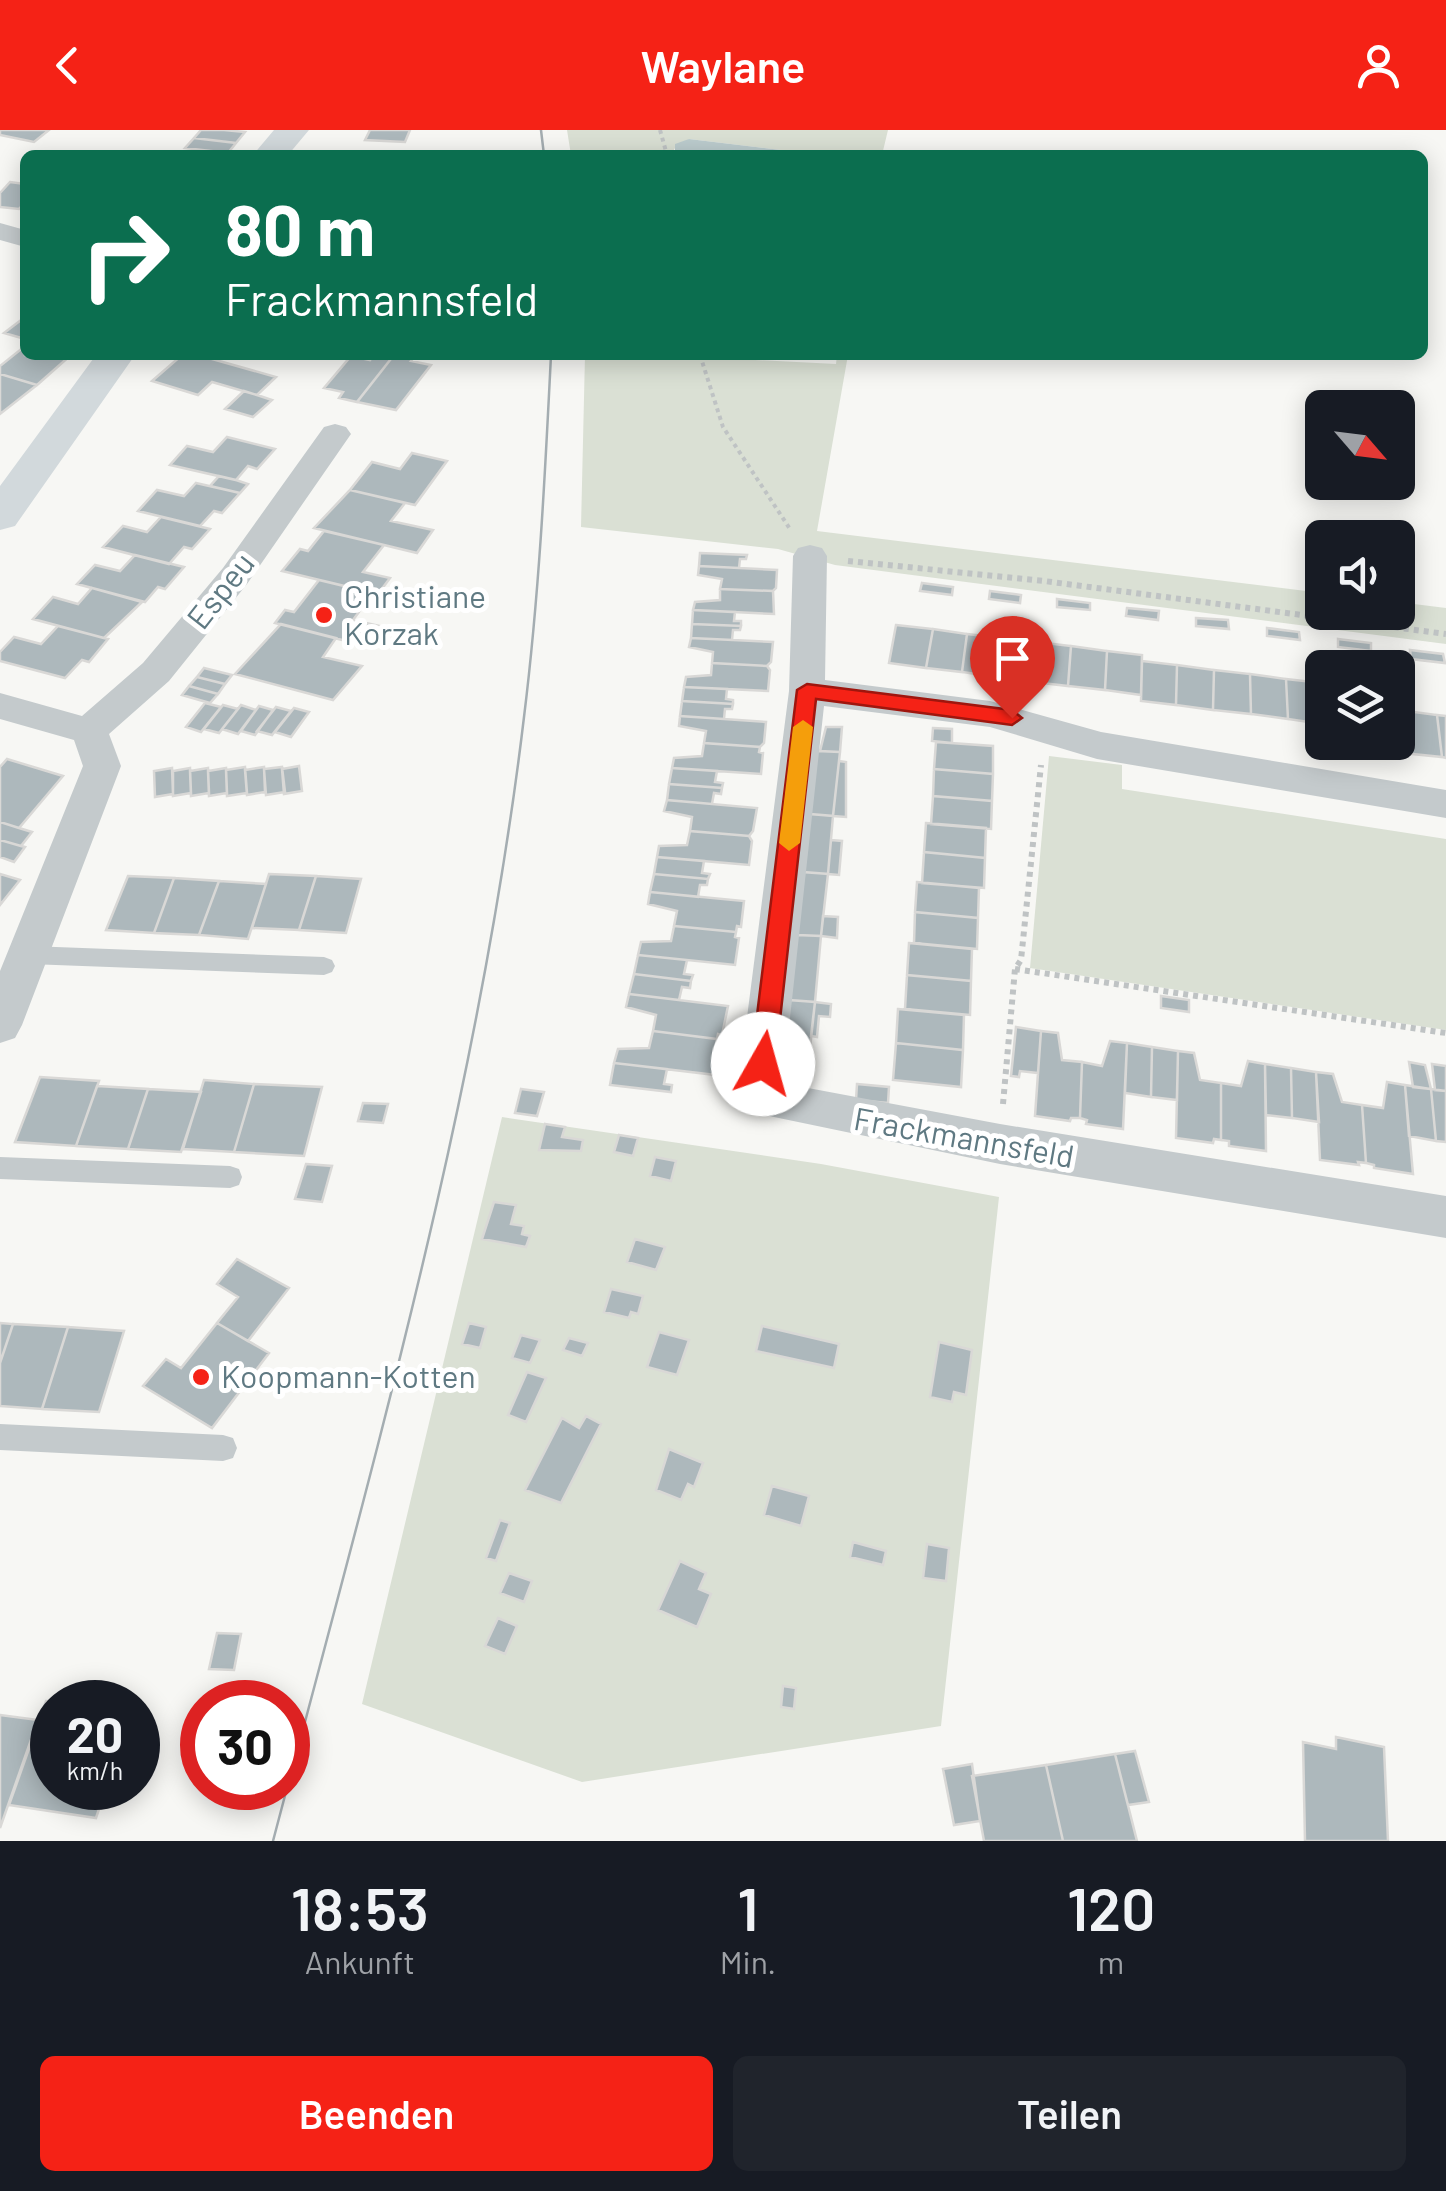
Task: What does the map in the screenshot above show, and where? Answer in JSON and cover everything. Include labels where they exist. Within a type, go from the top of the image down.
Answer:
[{"type":"street","points":[[274,150],[292,130]]},
{"type":"street","points":[[0,516],[112,360]]},
{"type":"street","name":"Espeu","points":[[89,732],[156,672],[212,604],[335,434]]},
{"type":"street","name":"Frackmannsfeld","points":[[810,556],[807,690],[763,1064],[775,1101],[1000,1144],[1446,1216]]},
{"type":"street","points":[[807,690],[979,711],[1045,724],[1096,745],[1446,804]]},
{"type":"street","points":[[0,706],[89,732],[102,766],[0,1025]]},
{"type":"lane","points":[[29,955],[324,966]]},
{"type":"lane","points":[[0,1168],[230,1177]]},
{"type":"lane","points":[[0,1437],[223,1448]]},
{"type":"path","points":[[701,360],[718,421],[742,466],[810,556],[1044,581],[1446,634]]},
{"type":"path","points":[[1000,1144],[1015,968],[1021,960],[1045,724]]},
{"type":"path","points":[[1015,968],[1446,1032]]},
{"type":"shaded area","points":[[567,130],[888,130],[883,150],[781,150],[689,139],[674,150],[570,150]]},
{"type":"shaded area","points":[[689,139],[781,150],[675,150],[675,144]]},
{"type":"shaded area","points":[[585,360],[836,364],[836,360],[847,360],[817,531],[1305,591],[1305,626],[835,565],[778,549],[581,527]]},
{"type":"shaded area","points":[[1415,604],[1446,608],[1446,644],[1338,630],[1415,630]]},
{"type":"shaded area","points":[[1049,756],[1122,765],[1122,789],[1446,839],[1446,1030],[1030,968]]},
{"type":"shaded area","points":[[502,1117],[821,1164],[999,1197],[941,1726],[582,1782],[362,1704]]},
{"type":"building","points":[[0,130],[49,130],[34,142],[0,135]]},
{"type":"building","points":[[201,130],[245,132],[236,143],[194,138]]},
{"type":"building","points":[[370,130],[410,130],[405,142],[365,140]]},
{"type":"building","points":[[194,138],[236,143],[230,150],[185,148]]},
{"type":"building","points":[[10,182],[20,183],[20,208],[0,207],[0,193]]},
{"type":"building","points":[[20,321],[20,338],[4,333]]},
{"type":"building","points":[[20,350],[20,360],[65,360],[37,385],[0,374],[0,366]]},
{"type":"building","points":[[176,360],[216,360],[276,377],[257,395],[212,382],[198,395],[152,381]]},
{"type":"building","points":[[348,360],[390,360],[357,402],[339,398],[343,392],[324,388]]},
{"type":"building","points":[[390,360],[431,365],[396,410],[357,402]]},
{"type":"building","points":[[0,374],[37,385],[0,414]]},
{"type":"building","points":[[244,391],[272,400],[253,417],[225,409]]},
{"type":"building","points":[[227,437],[275,449],[257,469],[248,466],[236,480],[170,465],[187,446],[213,452]]},
{"type":"building","points":[[412,453],[447,461],[415,505],[350,490],[372,462],[400,469]]},
{"type":"building","points":[[219,476],[248,484],[240,493],[210,486]]},
{"type":"building","points":[[196,483],[240,493],[222,513],[214,511],[200,526],[138,511],[157,490],[184,496]]},
{"type":"building","points":[[350,490],[405,503],[391,521],[433,530],[417,553],[314,528]]},
{"type":"building","points":[[161,517],[210,529],[192,549],[184,547],[169,564],[103,547],[123,526],[147,532]]},
{"type":"building","points":[[324,531],[384,545],[363,572],[390,578],[378,594],[282,571],[300,549],[308,551]]},
{"type":"building","points":[[700,553],[747,555],[740,559],[739,568],[699,566]]},
{"type":"building","points":[[135,555],[184,567],[165,589],[158,587],[145,602],[77,584],[95,565],[120,571]]},
{"type":"building","points":[[699,566],[777,570],[776,588],[720,589],[722,579],[698,575]]},
{"type":"building","points":[[319,580],[373,593],[353,620],[384,627],[370,647],[275,623],[285,610],[294,612]]},
{"type":"building","points":[[922,583],[953,587],[952,595],[920,591]]},
{"type":"building","points":[[92,588],[142,602],[104,638],[33,619],[53,597],[78,604]]},
{"type":"building","points":[[720,589],[773,591],[774,614],[693,610],[695,602],[720,600]]},
{"type":"building","points":[[990,591],[1021,595],[1020,603],[989,599]]},
{"type":"building","points":[[1057,599],[1090,603],[1090,610],[1057,607]]},
{"type":"building","points":[[1127,608],[1159,611],[1158,620],[1126,616]]},
{"type":"building","points":[[693,610],[735,612],[734,621],[741,621],[741,626],[692,624]]},
{"type":"building","points":[[1196,618],[1228,620],[1229,629],[1196,626]]},
{"type":"building","points":[[281,624],[336,638],[323,657],[362,666],[333,700],[235,674]]},
{"type":"building","points":[[692,624],[741,626],[740,630],[733,630],[732,640],[691,638]]},
{"type":"building","points":[[896,625],[933,629],[926,668],[889,663]]},
{"type":"building","points":[[58,626],[108,639],[89,662],[82,660],[65,678],[0,661],[0,652],[14,637],[41,644]]},
{"type":"building","points":[[1267,628],[1299,632],[1300,640],[1267,636]]},
{"type":"building","points":[[933,629],[967,634],[962,672],[926,668]]},
{"type":"building","points":[[967,634],[1002,638],[997,677],[962,672]]},
{"type":"building","points":[[691,638],[773,642],[771,662],[767,666],[712,663],[713,652],[689,647]]},
{"type":"building","points":[[1002,638],[1037,642],[1033,682],[997,677]]},
{"type":"building","points":[[1338,639],[1371,643],[1371,650],[1338,647]]},
{"type":"building","points":[[1037,642],[1071,646],[1068,686],[1033,682]]},
{"type":"building","points":[[1071,646],[1107,651],[1105,690],[1068,686]]},
{"type":"building","points":[[1107,651],[1142,655],[1141,695],[1105,690]]},
{"type":"building","points":[[1415,651],[1443,654],[1445,663],[1415,659]]},
{"type":"building","points":[[1142,661],[1177,665],[1176,705],[1141,701]]},
{"type":"building","points":[[712,663],[767,666],[768,691],[684,687],[686,677],[711,675]]},
{"type":"building","points":[[1177,665],[1214,670],[1213,710],[1176,705]]},
{"type":"building","points":[[204,668],[232,675],[225,684],[197,677]]},
{"type":"building","points":[[1214,670],[1250,674],[1251,714],[1213,710]]},
{"type":"building","points":[[1250,674],[1286,679],[1288,719],[1251,714]]},
{"type":"building","points":[[197,677],[225,684],[218,694],[189,686]]},
{"type":"building","points":[[1286,679],[1305,681],[1305,722],[1288,719]]},
{"type":"building","points":[[189,686],[218,694],[210,703],[182,695]]},
{"type":"building","points":[[684,687],[727,689],[726,699],[733,700],[733,704],[682,701]]},
{"type":"building","points":[[682,701],[733,704],[732,709],[725,709],[724,719],[680,716]]},
{"type":"building","points":[[205,703],[221,707],[201,732],[186,727]]},
{"type":"building","points":[[223,705],[238,709],[219,733],[204,729]]},
{"type":"building","points":[[241,705],[256,710],[238,734],[222,729]]},
{"type":"building","points":[[259,706],[273,710],[255,735],[241,731]]},
{"type":"building","points":[[276,707],[291,711],[272,735],[257,731]]},
{"type":"building","points":[[294,708],[309,712],[291,737],[275,732]]},
{"type":"building","points":[[1415,712],[1437,715],[1442,757],[1415,754]]},
{"type":"building","points":[[1437,715],[1446,716],[1446,758],[1442,757]]},
{"type":"building","points":[[680,716],[766,722],[764,743],[760,747],[704,743],[706,731],[679,726]]},
{"type":"building","points":[[826,727],[842,727],[840,752],[820,751]]},
{"type":"building","points":[[933,728],[952,729],[952,743],[932,741]]},
{"type":"building","points":[[936,742],[993,746],[993,774],[934,769]]},
{"type":"building","points":[[704,743],[760,747],[761,774],[672,768],[674,758],[702,756]]},
{"type":"building","points":[[817,751],[840,752],[833,816],[810,814]]},
{"type":"building","points":[[7,759],[63,776],[19,828],[0,822],[0,767]]},
{"type":"building","points":[[839,761],[846,762],[846,817],[833,816]]},
{"type":"building","points":[[299,766],[302,791],[284,794],[282,769]]},
{"type":"building","points":[[245,767],[247,793],[227,796],[226,770]]},
{"type":"building","points":[[264,767],[265,792],[247,795],[245,770]]},
{"type":"building","points":[[282,767],[285,792],[266,795],[264,769]]},
{"type":"building","points":[[172,768],[173,794],[155,797],[154,771]]},
{"type":"building","points":[[190,768],[191,793],[173,796],[173,771]]},
{"type":"building","points":[[208,768],[209,793],[191,796],[190,771]]},
{"type":"building","points":[[226,768],[227,793],[209,796],[208,771]]},
{"type":"building","points":[[672,768],[717,771],[715,782],[723,783],[722,788],[669,784]]},
{"type":"building","points":[[934,769],[993,774],[992,801],[933,796]]},
{"type":"building","points":[[669,784],[722,788],[721,794],[714,793],[712,804],[667,800]]},
{"type":"building","points":[[933,796],[992,801],[991,829],[931,824]]},
{"type":"building","points":[[667,800],[757,808],[753,831],[749,836],[690,831],[692,817],[664,811]]},
{"type":"building","points":[[810,814],[833,816],[828,874],[803,872]]},
{"type":"building","points":[[0,822],[32,832],[21,846],[0,840]]},
{"type":"building","points":[[926,823],[986,828],[985,858],[924,852]]},
{"type":"building","points":[[690,831],[749,836],[749,865],[657,857],[659,846],[687,845]]},
{"type":"building","points":[[0,840],[25,847],[14,862],[0,857]]},
{"type":"building","points":[[831,840],[842,841],[839,875],[828,874]]},
{"type":"building","points":[[924,852],[985,858],[984,888],[922,883]]},
{"type":"building","points":[[657,857],[704,861],[702,873],[710,874],[708,879],[654,874]]},
{"type":"building","points":[[803,872],[828,874],[821,936],[797,935]]},
{"type":"building","points":[[0,874],[20,880],[0,905]]},
{"type":"building","points":[[269,874],[316,876],[299,930],[252,928]]},
{"type":"building","points":[[654,874],[708,879],[707,885],[700,885],[698,897],[650,892]]},
{"type":"building","points":[[128,876],[174,878],[154,933],[106,930]]},
{"type":"building","points":[[316,876],[361,879],[346,933],[299,930]]},
{"type":"building","points":[[174,878],[219,881],[199,935],[154,933]]},
{"type":"building","points":[[219,881],[266,884],[248,939],[199,935]]},
{"type":"building","points":[[917,882],[979,888],[978,918],[915,912]]},
{"type":"building","points":[[650,892],[744,901],[741,927],[737,926],[736,932],[674,926],[677,911],[648,904]]},
{"type":"building","points":[[915,912],[978,918],[977,949],[914,943]]},
{"type":"building","points":[[823,916],[838,917],[837,938],[821,936]]},
{"type":"building","points":[[674,926],[736,932],[735,937],[739,938],[735,965],[638,955],[641,942],[671,941]]},
{"type":"building","points":[[797,935],[821,936],[815,1002],[789,1000]]},
{"type":"building","points":[[909,943],[972,949],[971,981],[907,975]]},
{"type":"building","points":[[638,955],[687,960],[684,974],[693,975],[691,981],[634,974]]},
{"type":"building","points":[[634,974],[691,981],[690,988],[682,987],[679,1000],[629,994]]},
{"type":"building","points":[[907,975],[971,981],[970,1015],[905,1009]]},
{"type":"building","points":[[629,994],[728,1006],[722,1035],[718,1034],[717,1039],[653,1031],[656,1015],[626,1007]]},
{"type":"building","points":[[1161,996],[1189,1000],[1189,1012],[1161,1008]]},
{"type":"building","points":[[789,1000],[815,1002],[810,1048],[784,1046]]},
{"type":"building","points":[[815,1002],[831,1004],[830,1017],[819,1016],[817,1037],[811,1036]]},
{"type":"building","points":[[898,1009],[964,1015],[963,1050],[896,1043]]},
{"type":"building","points":[[1016,1027],[1041,1031],[1038,1073],[1020,1071],[1019,1077],[1011,1076]]},
{"type":"building","points":[[653,1031],[717,1039],[716,1075],[614,1063],[618,1049],[649,1048]]},
{"type":"building","points":[[1041,1031],[1058,1033],[1062,1060],[1082,1062],[1080,1118],[1070,1121],[1035,1116]]},
{"type":"building","points":[[1110,1041],[1127,1043],[1123,1129],[1086,1124],[1087,1120],[1080,1118],[1082,1062],[1102,1066]]},
{"type":"building","points":[[896,1043],[963,1050],[961,1087],[893,1080]]},
{"type":"building","points":[[1127,1043],[1152,1047],[1151,1097],[1125,1093]]},
{"type":"building","points":[[1152,1047],[1178,1051],[1177,1100],[1151,1097]]},
{"type":"building","points":[[1178,1051],[1194,1053],[1200,1080],[1221,1083],[1221,1140],[1214,1139],[1213,1143],[1176,1138]]},
{"type":"building","points":[[1248,1061],[1265,1064],[1266,1151],[1229,1146],[1229,1141],[1221,1140],[1221,1083],[1241,1086]]},
{"type":"building","points":[[1409,1062],[1425,1065],[1431,1089],[1413,1087]]},
{"type":"building","points":[[614,1063],[667,1069],[664,1084],[672,1085],[671,1092],[610,1085]]},
{"type":"building","points":[[1265,1064],[1291,1068],[1292,1118],[1266,1115]]},
{"type":"building","points":[[1432,1064],[1446,1066],[1446,1091],[1435,1090]]},
{"type":"building","points":[[1291,1068],[1316,1072],[1319,1122],[1292,1118]]},
{"type":"building","points":[[1316,1072],[1333,1074],[1342,1102],[1362,1105],[1366,1163],[1320,1160]]},
{"type":"building","points":[[40,1077],[99,1081],[76,1146],[15,1142]]},
{"type":"building","points":[[204,1080],[254,1084],[234,1152],[183,1149]]},
{"type":"building","points":[[1387,1082],[1405,1085],[1413,1174],[1374,1168],[1366,1163],[1362,1105],[1383,1108]]},
{"type":"building","points":[[254,1084],[322,1087],[304,1156],[234,1152]]},
{"type":"building","points":[[857,1084],[889,1087],[888,1103],[856,1100]]},
{"type":"building","points":[[1405,1085],[1431,1089],[1436,1141],[1409,1136]]},
{"type":"building","points":[[97,1086],[148,1089],[128,1149],[76,1146]]},
{"type":"building","points":[[148,1089],[201,1092],[181,1152],[128,1149]]},
{"type":"building","points":[[521,1089],[544,1092],[537,1116],[515,1113]]},
{"type":"building","points":[[1431,1089],[1446,1091],[1446,1142],[1436,1141]]},
{"type":"building","points":[[363,1103],[388,1104],[383,1123],[358,1121]]},
{"type":"building","points":[[545,1124],[565,1127],[562,1137],[583,1140],[581,1151],[539,1150]]},
{"type":"building","points":[[619,1135],[638,1138],[633,1156],[614,1152]]},
{"type":"building","points":[[655,1157],[676,1161],[671,1181],[650,1176]]},
{"type":"building","points":[[306,1164],[332,1166],[322,1202],[295,1199]]},
{"type":"building","points":[[494,1202],[516,1205],[511,1224],[524,1226],[522,1234],[530,1236],[526,1247],[482,1239]]},
{"type":"building","points":[[635,1239],[665,1247],[656,1270],[627,1262]]},
{"type":"building","points":[[237,1259],[289,1288],[248,1341],[217,1323],[238,1297],[217,1284]]},
{"type":"building","points":[[611,1289],[643,1296],[638,1314],[631,1312],[629,1318],[604,1312]]},
{"type":"building","points":[[0,1323],[13,1324],[0,1363]]},
{"type":"building","name":"Koopmann-Kotten","points":[[217,1323],[269,1353],[212,1428],[143,1386],[166,1359],[181,1368]]},
{"type":"building","points":[[469,1323],[486,1327],[480,1348],[462,1344]]},
{"type":"building","points":[[13,1324],[68,1327],[42,1409],[0,1406],[0,1363]]},
{"type":"building","points":[[762,1326],[839,1344],[834,1368],[756,1351]]},
{"type":"building","points":[[68,1327],[124,1331],[99,1412],[42,1409]]},
{"type":"building","points":[[659,1332],[689,1340],[677,1375],[647,1367]]},
{"type":"building","points":[[521,1335],[540,1340],[530,1363],[512,1358]]},
{"type":"building","points":[[569,1338],[588,1343],[582,1356],[563,1350]]},
{"type":"building","points":[[939,1342],[972,1350],[966,1395],[954,1392],[952,1402],[930,1397]]},
{"type":"building","points":[[527,1372],[546,1378],[526,1422],[508,1415]]},
{"type":"building","points":[[586,1416],[601,1424],[561,1503],[525,1490],[562,1418],[579,1428]]},
{"type":"building","points":[[669,1449],[703,1463],[694,1487],[688,1484],[681,1500],[656,1490]]},
{"type":"building","points":[[772,1486],[809,1496],[801,1526],[764,1515]]},
{"type":"building","points":[[500,1520],[510,1523],[496,1561],[486,1558]]},
{"type":"building","points":[[853,1542],[886,1551],[883,1565],[850,1557]]},
{"type":"building","points":[[927,1544],[949,1548],[946,1581],[923,1578]]},
{"type":"building","points":[[680,1561],[706,1573],[699,1589],[711,1594],[697,1627],[658,1610]]},
{"type":"building","points":[[509,1573],[532,1581],[524,1602],[500,1593]]},
{"type":"building","points":[[498,1618],[517,1626],[505,1654],[485,1646]]},
{"type":"building","points":[[217,1633],[241,1634],[234,1670],[209,1669]]},
{"type":"building","points":[[783,1686],[796,1688],[794,1709],[781,1707]]},
{"type":"building","points":[[0,1715],[30,1719],[30,1743],[0,1828]]},
{"type":"building","points":[[1336,1737],[1384,1747],[1388,1841],[1305,1841],[1303,1742],[1336,1749]]},
{"type":"building","points":[[30,1746],[30,1808],[9,1805]]},
{"type":"building","points":[[1135,1751],[1149,1802],[1128,1805],[1115,1754]]},
{"type":"building","points":[[1115,1754],[1137,1841],[1063,1841],[1046,1765]]},
{"type":"building","points":[[972,1764],[980,1821],[954,1825],[943,1769]]},
{"type":"building","points":[[1046,1765],[1063,1841],[984,1841],[972,1776]]},
{"type":"building","points":[[42,1810],[99,1810],[96,1818]]},
{"type":"tram line","points":[[541,130],[543,150]]},
{"type":"tram line","points":[[310,1703],[425,1255],[482,987],[529,672],[551,360]]},
{"type":"tram line","points":[[273,1841],[281,1810]]},
{"type":"slow traffic","points":[[789,843],[803,727]]},
{"type":"place","name":"Christiane Korzak","points":[[324,615]]},
{"type":"place","name":"Koopmann-Kotten","points":[[201,1377]]},
{"type":"route","points":[[763,1064],[807,690],[1012,718]]}]
